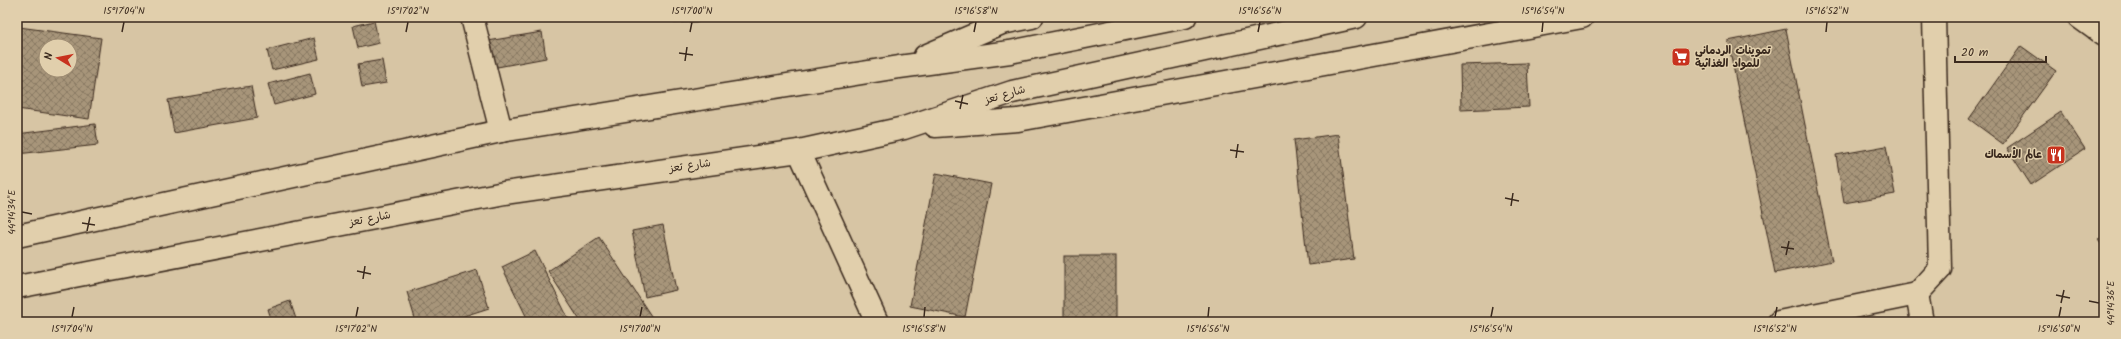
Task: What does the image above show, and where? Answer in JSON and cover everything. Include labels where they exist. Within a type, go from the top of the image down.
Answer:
[{"type":"main road","points":[[472,17],[501,131]]},
{"type":"main road","points":[[899,67],[1002,23],[1032,17]]},
{"type":"main road","points":[[17,236],[501,131],[899,67],[1010,52],[1185,17]]},
{"type":"main road","name":"شارع تعز","points":[[17,287],[504,194],[799,151],[904,128],[1012,92],[1356,17]]},
{"type":"main road","points":[[904,128],[1018,120],[1582,17]]},
{"type":"main road","points":[[1779,322],[1917,294],[1940,270],[1934,17]]},
{"type":"main road","points":[[2079,17],[2104,35]]},
{"type":"main road","points":[[799,151],[877,322]]},
{"type":"main road","points":[[1917,294],[1922,322]]},
{"type":"building","points":[[543,17],[566,17],[543,20]]},
{"type":"building","points":[[674,17],[707,17],[708,21],[674,23]]},
{"type":"building","points":[[374,21],[379,43],[358,48],[353,26]]},
{"type":"building","points":[[19,27],[101,38],[89,119],[17,109],[17,43]]},
{"type":"building","points":[[1786,29],[1832,261],[1775,273],[1728,41]]},
{"type":"building","points":[[542,32],[546,58],[492,68],[488,41]]},
{"type":"building","points":[[314,38],[319,59],[272,70],[267,50]]},
{"type":"building","points":[[2021,46],[2056,71],[2003,144],[1969,119]]},
{"type":"building","points":[[382,60],[386,83],[362,87],[358,64]]},
{"type":"building","points":[[1527,63],[1529,107],[1461,110],[1460,65]]},
{"type":"building","points":[[310,73],[315,94],[274,105],[268,84]]},
{"type":"building","points":[[251,86],[257,118],[174,133],[168,100]]},
{"type":"building","points":[[2061,112],[2085,149],[2031,185],[2007,148]]},
{"type":"building","points":[[95,124],[98,145],[17,154],[17,134]]},
{"type":"building","points":[[1338,134],[1354,259],[1308,265],[1294,140]]},
{"type":"building","points":[[1886,146],[1895,194],[1844,203],[1836,155]]},
{"type":"building","points":[[936,173],[991,184],[965,317],[910,306]]},
{"type":"building","points":[[663,225],[676,290],[645,297],[632,231]]},
{"type":"building","points":[[2104,236],[2104,248],[2098,240]]},
{"type":"building","points":[[599,237],[655,322],[581,322],[548,271]]},
{"type":"building","points":[[535,251],[570,322],[529,322],[502,267]]},
{"type":"building","points":[[1064,256],[1116,256],[1116,322],[1064,322]]},
{"type":"building","points":[[477,270],[489,308],[445,322],[416,322],[407,292]]},
{"type":"building","points":[[290,301],[297,322],[272,322],[268,309]]},
{"type":"place","name":"تموينات الردماني للمواد الغذائية","points":[[1681,57]]},
{"type":"place","name":"عالم الأسماك","points":[[2056,155]]}]
